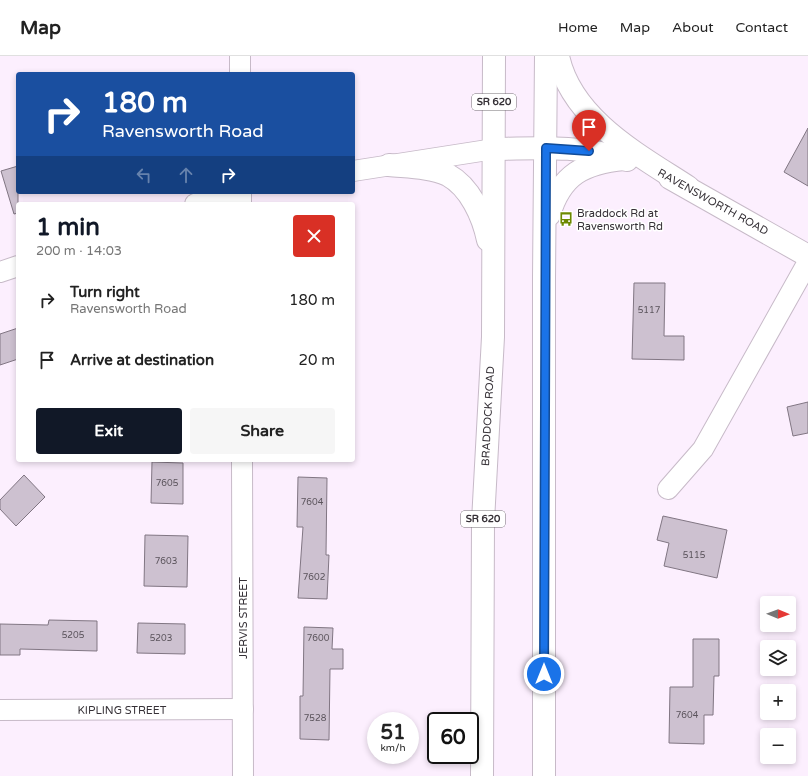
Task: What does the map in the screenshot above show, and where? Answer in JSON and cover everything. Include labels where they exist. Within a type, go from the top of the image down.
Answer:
[{"type":"main road","name":"BRADDOCK ROAD","points":[[482,776],[483,521],[493,337],[494,56]]},
{"type":"main road","points":[[544,776],[544,229],[546,56]]},
{"type":"main road","points":[[558,56],[569,87],[596,121],[611,135],[688,187]]},
{"type":"main road","name":"RAVENSWORTH ROAD","points":[[494,149],[566,148],[600,153],[624,159],[648,168],[688,187],[808,256]]},
{"type":"main road","points":[[544,229],[554,198],[565,181],[578,172],[595,164],[624,159]]},
{"type":"main road","points":[[389,165],[428,169],[448,176],[465,189],[486,227],[493,262]]},
{"type":"street","points":[[240,56],[240,72]]},
{"type":"street","name":"RAVENSWORTH ROAD","points":[[355,171],[494,149]]},
{"type":"street","points":[[200,202],[223,194]]},
{"type":"street","points":[[668,489],[703,449],[808,262]]},
{"type":"street","points":[[0,272],[16,267]]},
{"type":"street","name":"JERVIS STREET","points":[[242,462],[243,776]]},
{"type":"street","name":"KIPLING STREET","points":[[0,710],[243,709]]},
{"type":"building","points":[[808,128],[808,186],[784,172]]},
{"type":"building","points":[[16,167],[16,194],[18,194],[18,202],[16,202],[16,214],[14,214],[1,171]]},
{"type":"building","points":[[634,283],[665,283],[664,336],[684,336],[684,360],[632,359]]},
{"type":"building","points":[[16,329],[16,360],[0,365],[0,334]]},
{"type":"building","points":[[808,402],[808,433],[793,436],[787,407]]},
{"type":"building","points":[[152,462],[183,463],[183,504],[151,503]]},
{"type":"building","points":[[24,475],[45,497],[16,526],[0,509],[0,500]]},
{"type":"building","points":[[298,477],[327,478],[326,555],[329,555],[327,599],[298,598],[303,527],[297,527]]},
{"type":"building","points":[[663,516],[727,530],[717,578],[664,566],[669,543],[657,540]]},
{"type":"building","points":[[145,535],[188,536],[187,587],[144,586]]},
{"type":"building","points":[[49,620],[97,621],[97,651],[20,649],[20,655],[0,655],[0,624],[48,625]]},
{"type":"building","points":[[138,623],[185,624],[185,654],[137,653]]},
{"type":"building","points":[[304,627],[333,628],[332,649],[343,649],[343,669],[330,669],[329,740],[300,739],[300,696],[303,696]]},
{"type":"building","points":[[693,639],[719,639],[719,676],[714,676],[713,715],[704,715],[704,744],[669,743],[670,687],[693,687]]},
{"type":"place","name":"Braddock Rd at Ravensworth Rd","points":[[566,219]]},
{"type":"route","points":[[544,674],[544,278],[546,148],[566,148],[589,151]]}]
